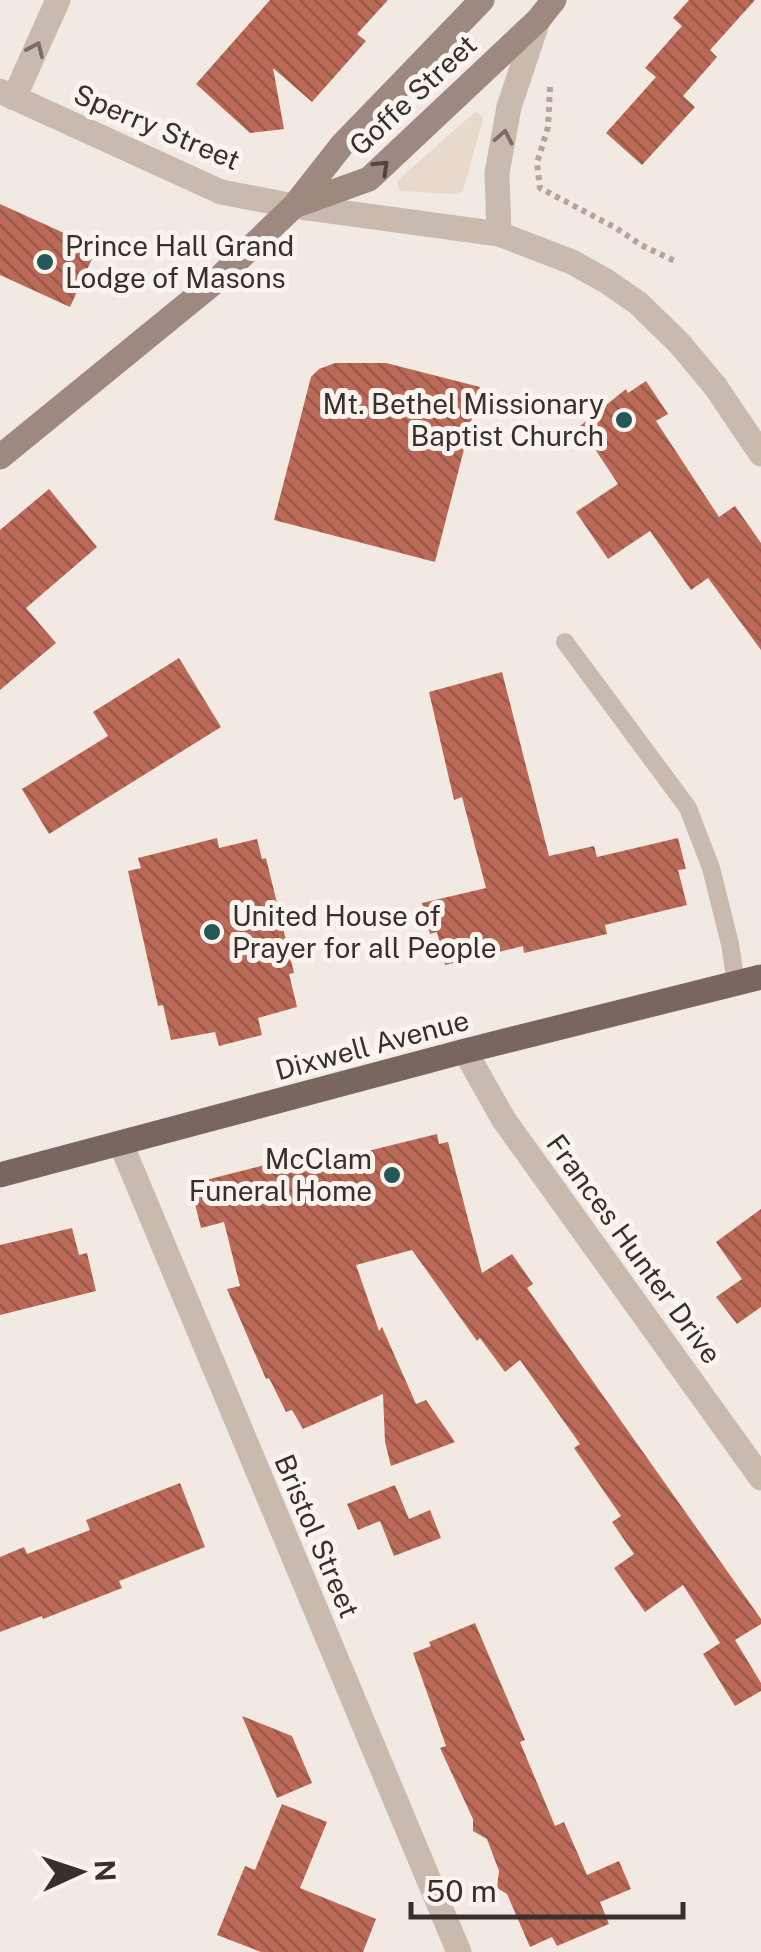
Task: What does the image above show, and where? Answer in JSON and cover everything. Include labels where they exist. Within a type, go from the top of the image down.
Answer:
[{"type":"main road","name":"Goffe Street","points":[[0,458],[198,298],[294,206],[342,145],[482,0]]},
{"type":"main road","name":"Goffe Street","points":[[294,206],[369,179],[546,10]]},
{"type":"main road","name":"Dixwell Avenue","points":[[0,1175],[748,980]]},
{"type":"street","points":[[7,94],[58,0]]},
{"type":"street","points":[[500,234],[497,172],[509,107],[546,10]]},
{"type":"street","name":"Sperry Street","points":[[7,94],[220,192],[500,234],[572,262],[638,303],[679,343],[761,454]]},
{"type":"street","name":"Frances Hunter Drive","points":[[465,1051],[504,1120],[761,1478]]},
{"type":"street","name":"Bristol Street","points":[[121,1144],[458,1952]]},
{"type":"lane","points":[[565,642],[688,808],[748,980]]},
{"type":"path","points":[[550,76],[548,128],[537,163],[540,188],[677,262]]},
{"type":"shaded area","points":[[476,111],[483,119],[463,191],[400,191],[397,181]]},
{"type":"building","points":[[270,0],[388,0],[357,34],[366,41],[312,102],[273,68],[284,129],[250,133],[196,84]]},
{"type":"building","points":[[689,0],[755,0],[710,50],[717,57],[683,96],[695,107],[642,165],[606,133],[656,77],[645,68],[682,26],[673,18]]},
{"type":"building","name":"Prince Hall Grand Lodge of Masons","points":[[0,204],[97,248],[70,307],[0,275]]},
{"type":"building","points":[[335,363],[386,363],[480,387],[435,562],[274,520],[311,377]]},
{"type":"building","points":[[646,381],[668,414],[656,421],[719,517],[735,506],[761,543],[761,650],[708,578],[691,590],[650,531],[608,559],[576,512],[618,484],[580,426],[626,389],[628,393]]},
{"type":"building","points":[[49,489],[97,547],[26,608],[56,643],[0,690],[0,530]]},
{"type":"building","points":[[179,658],[221,727],[49,834],[22,789],[108,736],[93,712]]},
{"type":"building","points":[[502,672],[549,856],[594,846],[597,857],[678,838],[686,869],[678,870],[687,905],[605,925],[607,934],[524,953],[523,946],[445,965],[437,932],[430,934],[422,903],[486,888],[462,797],[454,800],[429,692]]},
{"type":"building","name":"United House of Prayer for all People","points":[[217,838],[219,848],[257,839],[262,859],[266,858],[294,973],[289,974],[297,1007],[258,1018],[262,1035],[219,1046],[215,1032],[171,1040],[163,1005],[158,1006],[128,871],[141,868],[138,858]]},
{"type":"building","points":[[437,1134],[439,1144],[448,1142],[482,1273],[512,1254],[533,1284],[527,1288],[761,1619],[761,1624],[735,1640],[761,1683],[761,1691],[735,1706],[703,1654],[720,1643],[683,1585],[645,1612],[614,1568],[634,1554],[612,1522],[621,1516],[574,1448],[580,1444],[520,1360],[505,1372],[480,1338],[477,1341],[412,1250],[356,1265],[379,1331],[382,1327],[416,1404],[426,1400],[455,1442],[391,1466],[385,1442],[383,1394],[303,1429],[292,1410],[286,1412],[269,1378],[266,1379],[227,1289],[240,1286],[224,1222],[201,1228],[190,1184],[312,1153],[315,1164]]},
{"type":"building","points":[[761,1209],[761,1307],[737,1324],[716,1297],[742,1279],[716,1242]]},
{"type":"building","points":[[72,1228],[79,1255],[87,1253],[96,1291],[0,1315],[0,1245]]},
{"type":"building","points":[[180,1483],[205,1547],[119,1581],[122,1588],[0,1632],[0,1557],[24,1547],[27,1554],[90,1530],[86,1520]]},
{"type":"building","points":[[395,1485],[409,1519],[430,1510],[441,1538],[394,1556],[380,1521],[358,1530],[347,1504]]},
{"type":"building","points":[[475,1623],[525,1740],[520,1742],[555,1826],[564,1822],[587,1875],[619,1861],[631,1889],[600,1902],[609,1924],[557,1946],[552,1937],[530,1947],[507,1894],[497,1888],[499,1871],[487,1839],[473,1831],[473,1819],[440,1748],[446,1746],[413,1653]]},
{"type":"building","points":[[242,1716],[292,1736],[312,1783],[277,1798]]},
{"type":"building","points":[[282,1804],[327,1822],[300,1888],[376,1919],[363,1952],[261,1952],[217,1935],[245,1866],[255,1870]]},
{"type":"place","name":"Prince Hall Grand Lodge of Masons","points":[[45,262]]},
{"type":"place","name":"Mt. Bethel Missionary Baptist Church","points":[[624,420]]},
{"type":"place","name":"United House of Prayer for all People","points":[[212,932]]},
{"type":"place","name":"McClam Funeral Home","points":[[392,1175]]}]
